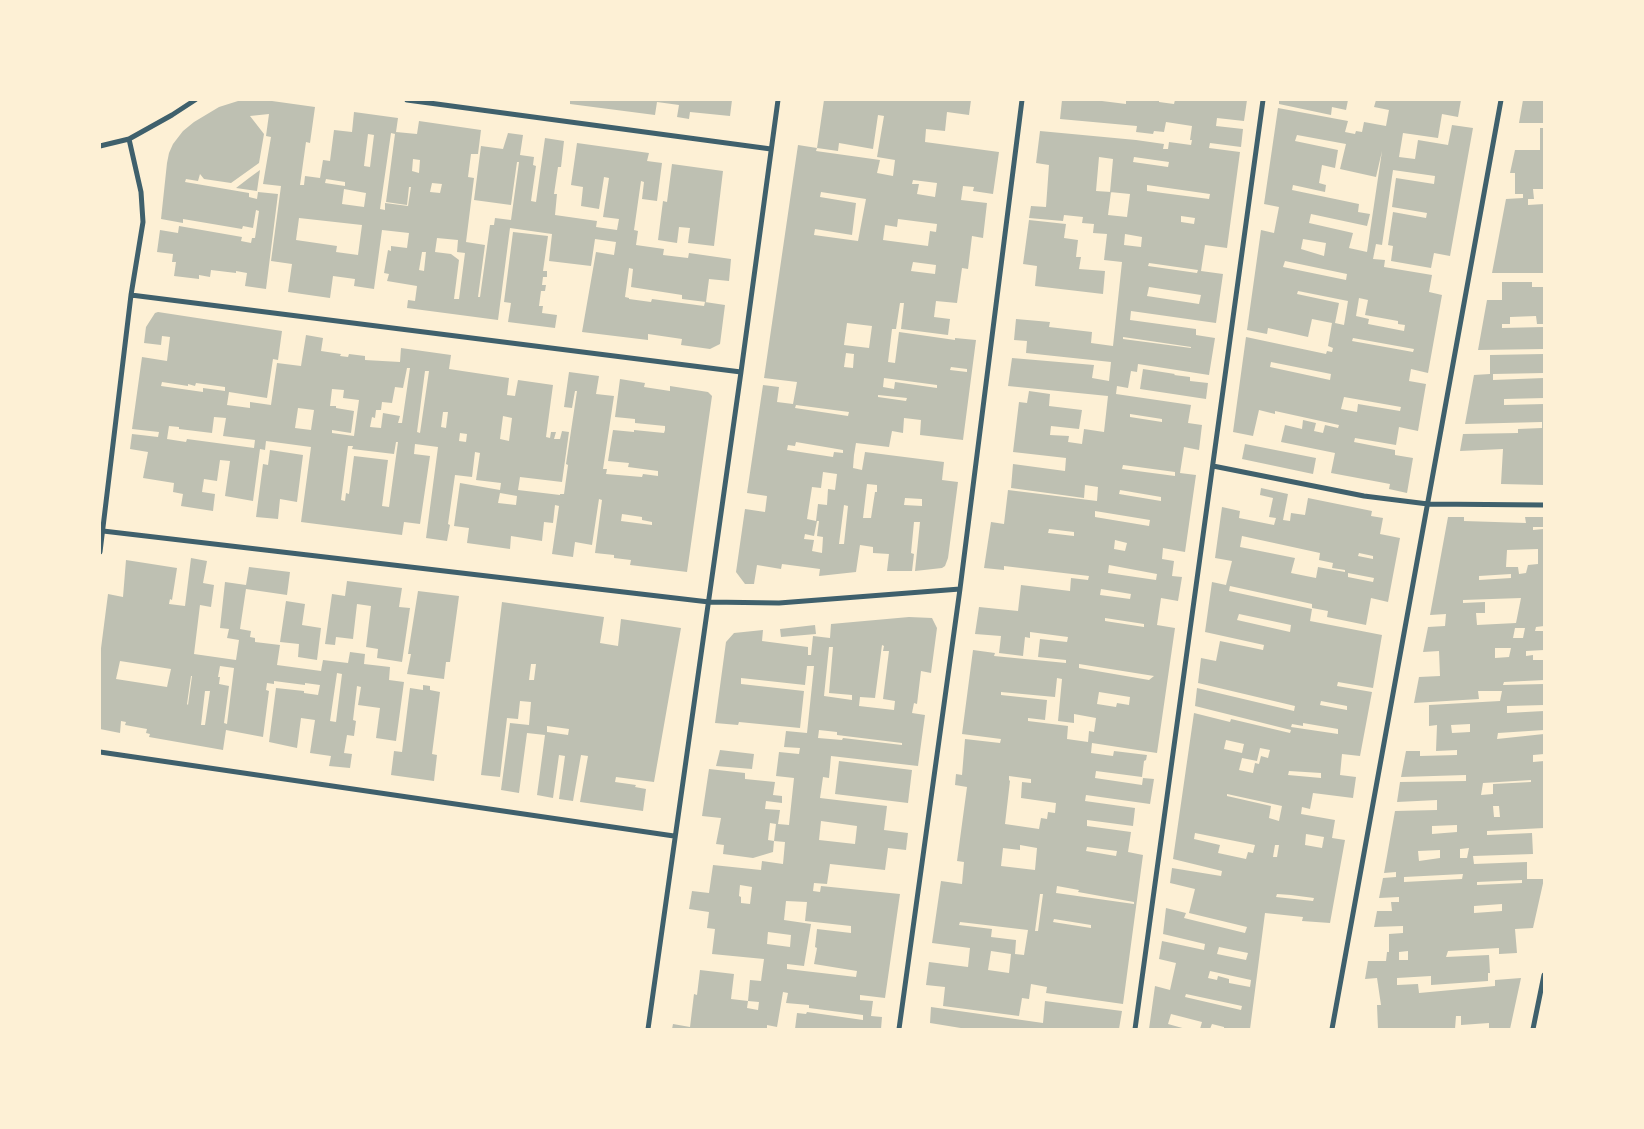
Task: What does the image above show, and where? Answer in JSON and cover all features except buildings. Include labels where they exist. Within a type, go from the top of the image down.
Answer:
[{"type":"street","points":[[100,146],[129,139],[172,115],[194,100]]},
{"type":"street","points":[[407,100],[772,149]]},
{"type":"street","points":[[648,1029],[778,100]]},
{"type":"street","points":[[899,1029],[960,589],[1022,100]]},
{"type":"street","points":[[1135,1029],[1263,100]]},
{"type":"street","points":[[1332,1029],[1501,100]]},
{"type":"street","points":[[100,552],[131,295],[143,222],[141,192],[129,139]]},
{"type":"street","points":[[131,295],[741,372]]},
{"type":"street","points":[[1213,466],[1364,496],[1428,504],[1544,504]]},
{"type":"street","points":[[103,531],[709,602],[779,603],[960,589]]},
{"type":"street","points":[[100,752],[674,836]]},
{"type":"street","points":[[1533,1029],[1544,974]]}]
